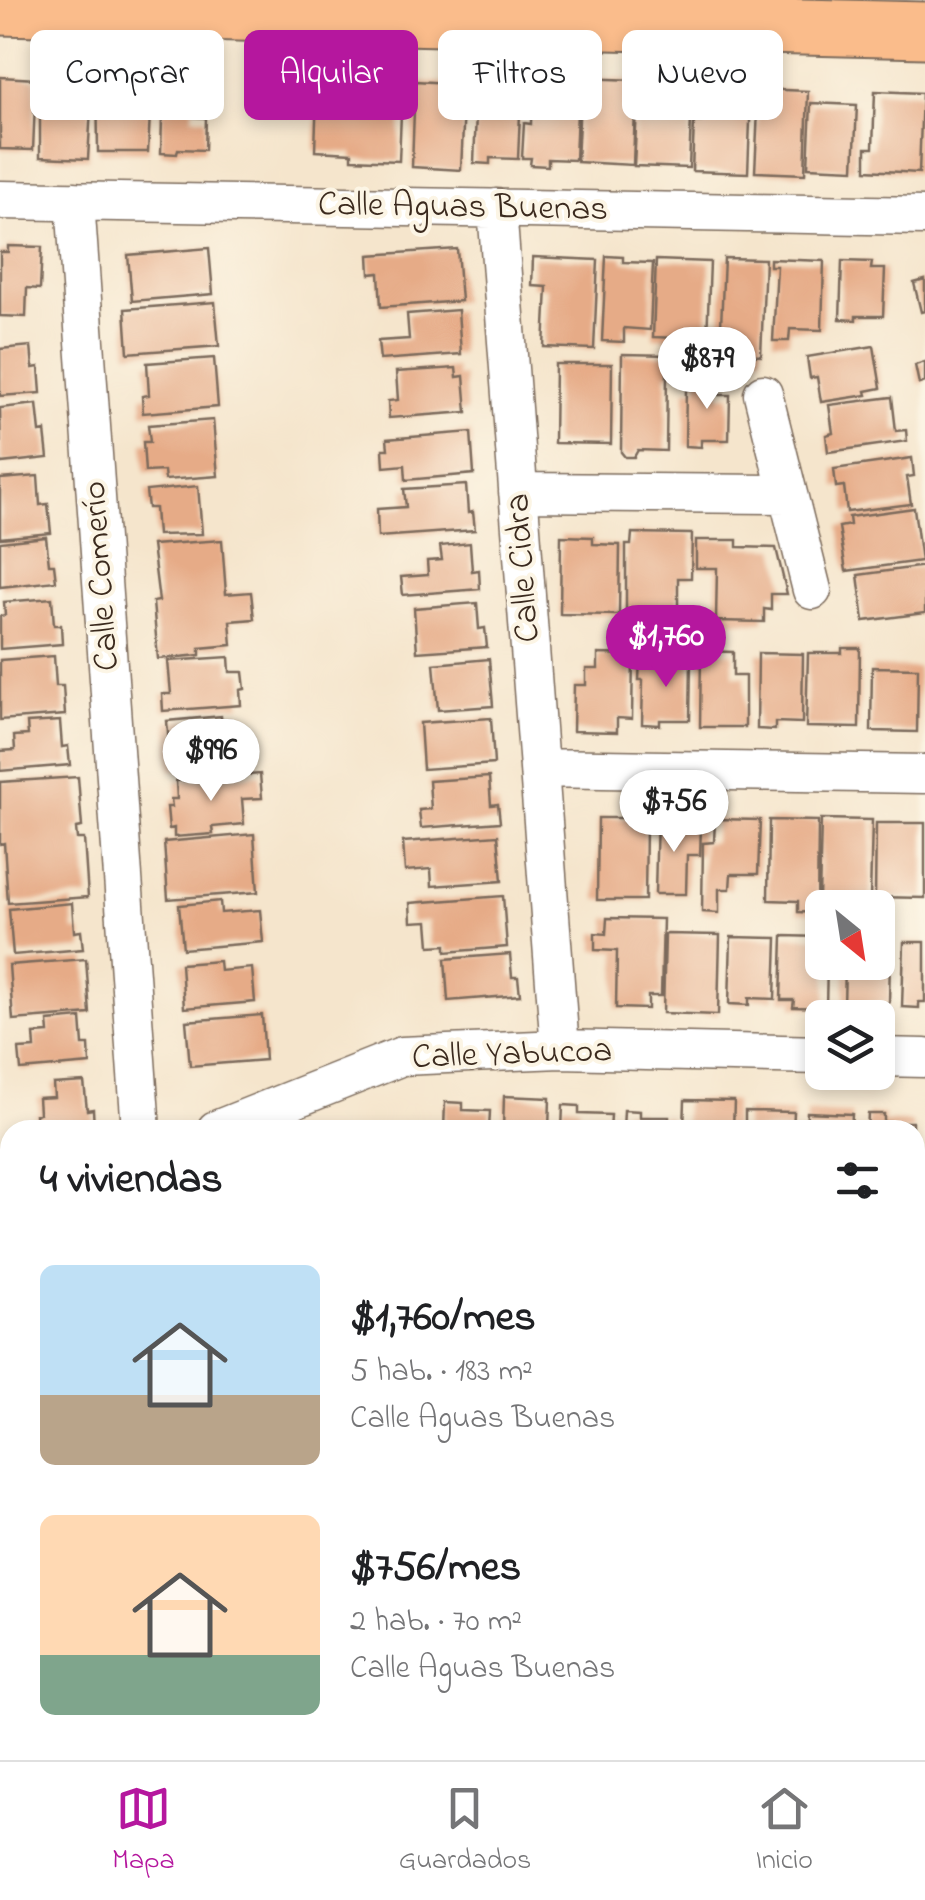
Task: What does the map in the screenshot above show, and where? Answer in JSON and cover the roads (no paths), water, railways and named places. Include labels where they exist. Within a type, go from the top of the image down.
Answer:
[{"type":"main road","points":[[0,7],[66,4],[495,9],[925,30]]},
{"type":"street","name":"Calle Aguas Buenas","points":[[0,200],[925,216]]},
{"type":"street","name":"Calle Comerío","points":[[75,201],[140,1120]]},
{"type":"street","name":"Calle Cidra","points":[[497,208],[560,1049]]},
{"type":"street","points":[[762,394],[812,590]]},
{"type":"street","points":[[518,492],[788,494]]},
{"type":"street","points":[[539,768],[925,774]]},
{"type":"street","name":"Calle Yabucoa","points":[[241,1120],[402,1056],[560,1049],[805,1055]]},
{"type":"street","points":[[895,1057],[925,1058]]}]
